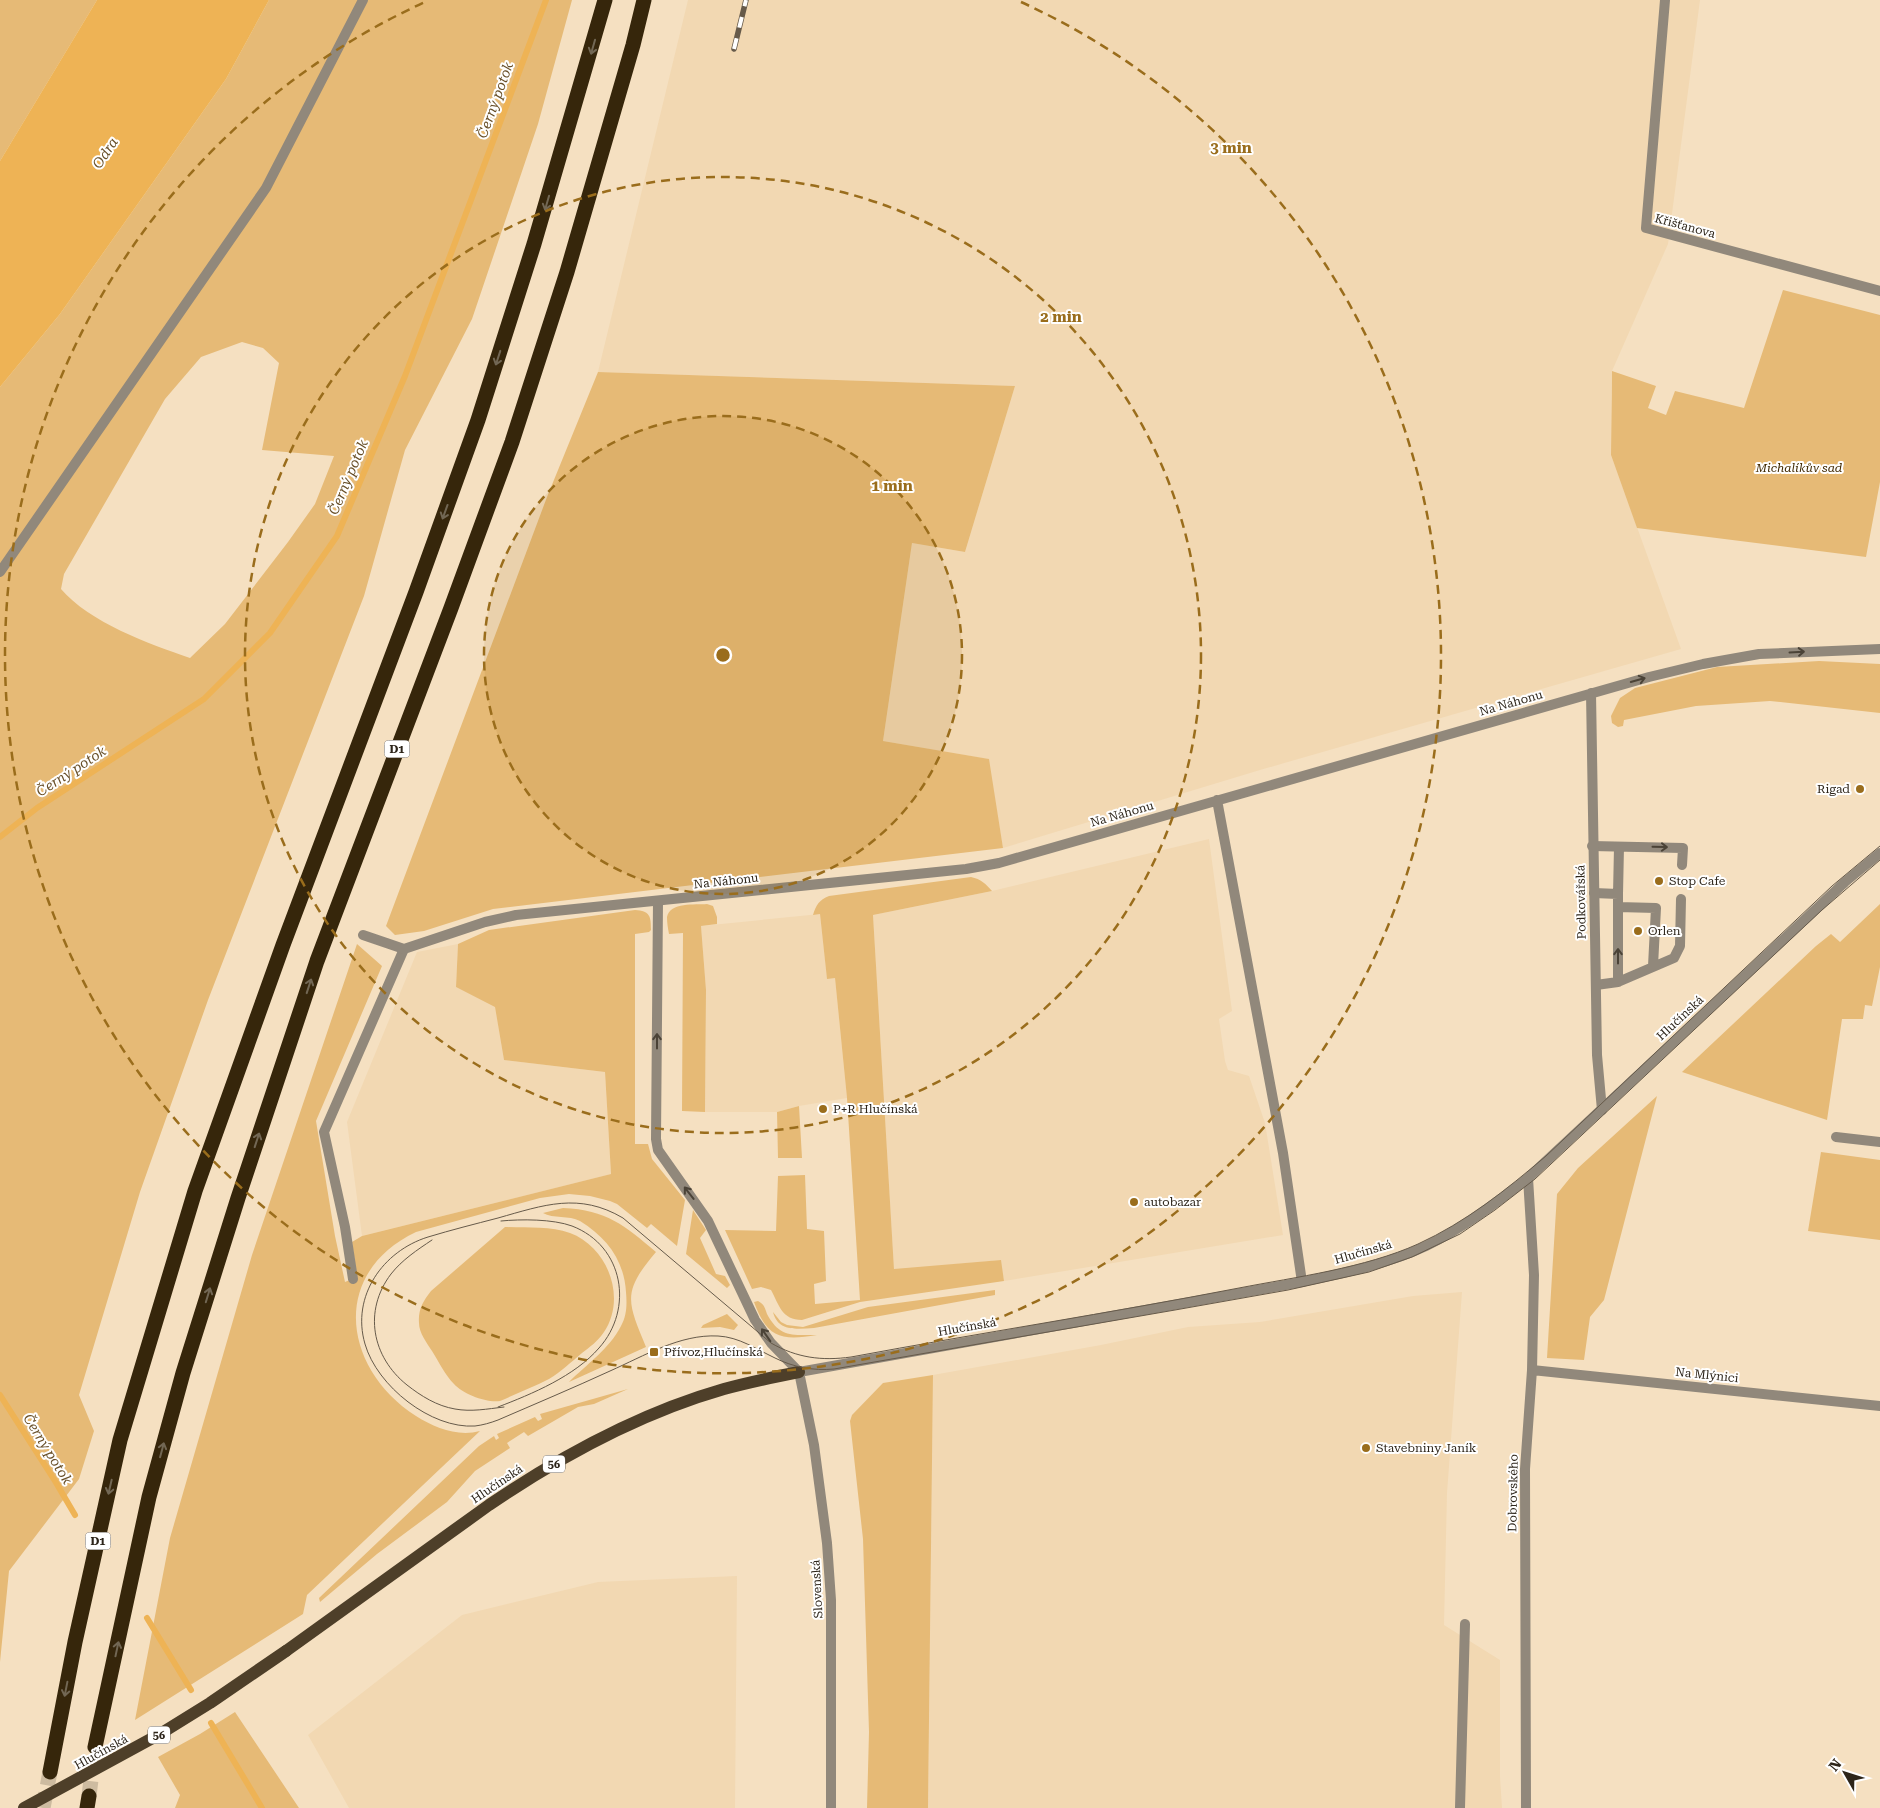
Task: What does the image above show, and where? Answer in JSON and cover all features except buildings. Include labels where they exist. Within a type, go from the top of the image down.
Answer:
[{"type":"highway","name":"D1","points":[[50,1772],[75,1642],[120,1440],[195,1191],[283,945],[416,592],[478,420],[534,244],[605,0]]},
{"type":"highway","name":"D1","points":[[95,1747],[149,1498],[183,1373],[235,1207],[317,961],[512,442],[566,272],[633,45],[644,0]]},
{"type":"main road","name":"Hlučínská","points":[[24,1808],[160,1734],[210,1703],[286,1651],[495,1501],[575,1452],[642,1419],[682,1404],[725,1389],[798,1372]]},
{"type":"street","points":[[0,572],[266,188],[364,0]]},
{"type":"street","name":"Křišťanova","points":[[1665,0],[1646,228],[1880,291]]},
{"type":"street","name":"Na Náhonu","points":[[404,949],[485,922],[516,915],[966,869],[998,863],[1591,693],[1703,664],[1759,654],[1880,649]]},
{"type":"street","name":"Podkovářská","points":[[1591,693],[1592,846],[1597,1055],[1602,1110]]},
{"type":"street","points":[[1218,800],[1283,1153],[1302,1282]]},
{"type":"street","points":[[1592,846],[1683,848],[1682,865]]},
{"type":"street","points":[[1618,982],[1620,847]]},
{"type":"street","name":"Hlučínská","points":[[798,1372],[1302,1282],[1364,1267],[1426,1246],[1473,1219],[1528,1178],[1845,882],[1880,853]]},
{"type":"street","points":[[1594,893],[1618,894]]},
{"type":"street","points":[[1596,985],[1618,982],[1674,958],[1680,946],[1681,898]]},
{"type":"street","points":[[658,901],[656,1139],[658,1150],[700,1206],[755,1320],[771,1343],[798,1372]]},
{"type":"street","points":[[1618,907],[1656,908],[1654,966]]},
{"type":"street","points":[[353,1279],[345,1227],[324,1132],[404,949],[363,935]]},
{"type":"street","points":[[1836,1136],[1880,1142]]},
{"type":"street","name":"Dobrovského","points":[[1526,1808],[1525,1469],[1532,1370],[1534,1275],[1528,1178]]},
{"type":"street","name":"Na Mlýnici","points":[[1532,1370],[1880,1406]]},
{"type":"street","name":"Slovenská","points":[[798,1372],[814,1445],[830,1581],[831,1808]]},
{"type":"street","points":[[1460,1808],[1465,1624]]},
{"type":"shaded area","points":[[688,0],[1700,0],[1668,244],[1612,371],[1611,397],[1611,455],[1681,649],[1260,770],[1003,848],[988,759],[883,741],[912,543],[965,552],[1015,386],[598,372]]},
{"type":"shaded area","points":[[1209,839],[1232,1011],[1219,1019],[1225,1061],[1228,1070],[1249,1076],[1265,1123],[1283,1235],[1004,1281],[1000,1260],[894,1270],[873,915],[992,891]]},
{"type":"shaded area","points":[[820,914],[827,978],[835,978],[847,1098],[799,1106],[777,1112],[705,1112],[706,990],[701,926]]},
{"type":"shaded area","points":[[458,944],[456,987],[495,1006],[504,1060],[605,1072],[611,1174],[362,1236],[347,1122],[417,952]]},
{"type":"shaded area","points":[[1462,1292],[1447,1493],[1444,1625],[1500,1660],[1500,1777],[1502,1808],[928,1808],[933,1375],[1101,1345],[1188,1327],[1260,1322],[1413,1296]]},
{"type":"shaded area","points":[[737,1576],[735,1808],[349,1808],[308,1735],[462,1615],[598,1582]]},
{"type":"green space","points":[[0,0],[97,0],[0,161]]},
{"type":"green space","points":[[269,0],[572,0],[538,124],[472,319],[405,450],[364,596],[208,1000],[140,1192],[79,1395],[94,1431],[79,1479],[9,1571],[0,1662],[0,387],[60,314],[226,79]],"holes":[[[242,342],[263,348],[279,363],[262,450],[334,456],[315,504],[288,542],[225,624],[190,658],[121,631],[87,612],[61,589],[64,574],[165,399],[201,357]]]},
{"type":"green space","name":"Michalíkův sad","points":[[1783,290],[1880,315],[1880,482],[1866,557],[1637,528],[1611,455],[1612,371],[1656,386],[1648,408],[1666,415],[1675,391],[1744,408]]},
{"type":"green space","points":[[598,372],[1015,386],[965,552],[912,543],[883,741],[989,759],[1003,848],[493,909],[424,931],[395,935],[386,926],[547,497]]},
{"type":"green space","points":[[1819,661],[1880,664],[1880,713],[1770,701],[1696,706],[1624,720],[1623,726],[1618,727],[1612,723],[1611,716],[1620,698],[1635,688],[1717,667]]},
{"type":"green space","points":[[971,877],[983,882],[992,891],[873,915],[894,1269],[1001,1260],[1004,1281],[860,1302],[802,1320],[790,1317],[782,1311],[771,1290],[761,1287],[752,1289],[725,1230],[776,1231],[778,1176],[805,1175],[807,1229],[824,1231],[826,1281],[814,1284],[815,1304],[860,1300],[847,1098],[835,978],[827,979],[820,914],[813,915],[815,908],[820,901],[829,896]]},
{"type":"green space","points":[[707,904],[713,906],[717,917],[717,924],[701,926],[706,990],[705,1112],[682,1111],[683,933],[669,934],[667,917],[669,912],[678,907]]},
{"type":"green space","points":[[1880,904],[1880,967],[1872,1006],[1865,1005],[1863,1019],[1842,1019],[1827,1120],[1682,1072],[1816,946],[1831,934],[1840,942]]},
{"type":"green space","points":[[635,910],[649,915],[651,930],[635,934],[635,1144],[648,1144],[652,1159],[685,1200],[677,1246],[651,1224],[647,1228],[617,1204],[590,1196],[569,1194],[540,1198],[416,1232],[388,1250],[369,1271],[359,1296],[356,1321],[361,1347],[373,1373],[391,1396],[423,1420],[439,1428],[455,1432],[472,1433],[480,1431],[307,1595],[303,1614],[135,1720],[170,1538],[252,1255],[357,944],[382,966],[316,1121],[335,1236],[345,1282],[357,1277],[352,1242],[362,1236],[611,1174],[605,1072],[504,1060],[495,1007],[456,987],[458,944],[489,930]]},
{"type":"green space","points":[[1657,1096],[1604,1300],[1590,1317],[1584,1360],[1547,1358],[1557,1194],[1578,1168]]},
{"type":"green space","points":[[799,1106],[802,1158],[778,1158],[777,1112]]},
{"type":"green space","points":[[1821,1152],[1880,1160],[1880,1240],[1808,1231]]},
{"type":"green space","points":[[563,1208],[592,1212],[614,1221],[656,1252],[637,1277],[631,1297],[635,1318],[646,1347],[569,1382],[611,1342],[624,1318],[626,1301],[625,1280],[622,1270],[606,1242],[576,1219],[551,1216],[543,1213]]},
{"type":"green space","points":[[693,1210],[706,1230],[700,1238],[716,1274],[725,1276],[730,1285],[727,1288],[686,1254]]},
{"type":"green space","points":[[505,1227],[554,1229],[570,1233],[583,1240],[595,1250],[604,1262],[610,1275],[614,1304],[611,1319],[602,1335],[594,1344],[562,1370],[537,1385],[500,1401],[494,1401],[469,1394],[458,1388],[451,1380],[420,1330],[419,1314],[431,1291]]},
{"type":"green space","points":[[995,1290],[995,1295],[814,1328],[789,1328],[779,1323],[773,1312],[781,1322],[787,1325],[803,1327],[868,1307]]},
{"type":"green space","points":[[758,1301],[764,1306],[772,1322],[782,1331],[794,1335],[817,1335],[785,1337],[770,1330],[764,1323],[754,1302]]},
{"type":"green space","points":[[727,1314],[738,1325],[734,1330],[720,1327],[701,1328],[703,1325]]},
{"type":"green space","points":[[933,1375],[928,1808],[867,1808],[869,1732],[863,1539],[850,1421],[852,1415],[883,1383]]},
{"type":"green space","points":[[628,1389],[594,1404],[578,1407],[528,1436],[524,1432],[507,1443],[510,1448],[475,1471],[447,1502],[377,1554],[320,1602],[319,1598],[479,1446],[494,1436],[496,1440],[499,1438],[497,1434],[535,1417],[538,1421],[542,1419],[540,1414]]},
{"type":"green space","points":[[235,1712],[299,1808],[175,1808],[180,1795],[158,1757]]},
{"type":"water","name":"Odra","points":[[97,0],[269,0],[226,79],[60,314],[0,387],[0,161]]},
{"type":"waterway","name":"Černý potok","points":[[0,837],[37,808],[204,699],[270,633],[337,536],[405,376],[546,0]]},
{"type":"waterway","name":"Černý potok","points":[[0,1395],[75,1515]]},
{"type":"waterway","name":"Černý potok","points":[[147,1618],[191,1690]]},
{"type":"waterway","name":"Černý potok","points":[[211,1723],[262,1808]]},
{"type":"tunnel","points":[[89,1796],[95,1747]]},
{"type":"tunnel","points":[[43,1808],[50,1772]]},
{"type":"tram line","points":[[1880,846],[1832,886],[1546,1156],[1501,1193],[1453,1226],[1436,1235],[1418,1244],[1376,1259],[1330,1271],[1191,1297],[851,1357],[830,1359],[800,1355],[771,1343],[623,1218],[591,1205],[561,1203],[546,1205],[428,1237],[397,1253],[374,1278],[367,1293],[363,1309],[362,1326],[365,1344],[371,1360],[381,1375],[408,1402],[441,1420],[458,1425],[475,1426],[498,1420],[662,1347],[704,1336],[726,1337],[740,1341],[796,1366],[811,1369],[834,1369],[1288,1290],[1369,1272],[1412,1257],[1460,1234],[1535,1179],[1822,910],[1880,860]]},
{"type":"tram line","points":[[498,1407],[552,1383],[589,1358],[610,1332],[617,1315],[620,1298],[618,1280],[613,1263],[603,1248],[590,1235],[572,1226],[556,1222],[501,1221]]},
{"type":"tram line","points":[[432,1240],[400,1264],[382,1288],[375,1318],[375,1333],[379,1347],[395,1374],[412,1389],[436,1403],[448,1408],[467,1410],[504,1407]]},
{"type":"railway","points":[[734,49],[746,0]]},
{"type":"place","name":"Rigad","points":[[1860,789]]},
{"type":"place","name":"Stop Cafe","points":[[1659,881]]},
{"type":"place","name":"Orlen","points":[[1638,931]]},
{"type":"place","name":"P+R Hlučínská","points":[[823,1109]]},
{"type":"place","name":"autobazar","points":[[1134,1202]]},
{"type":"place","name":"Přívoz,Hlučínská","points":[[654,1352]]},
{"type":"place","name":"Stavebniny Janík","points":[[1366,1448]]}]
